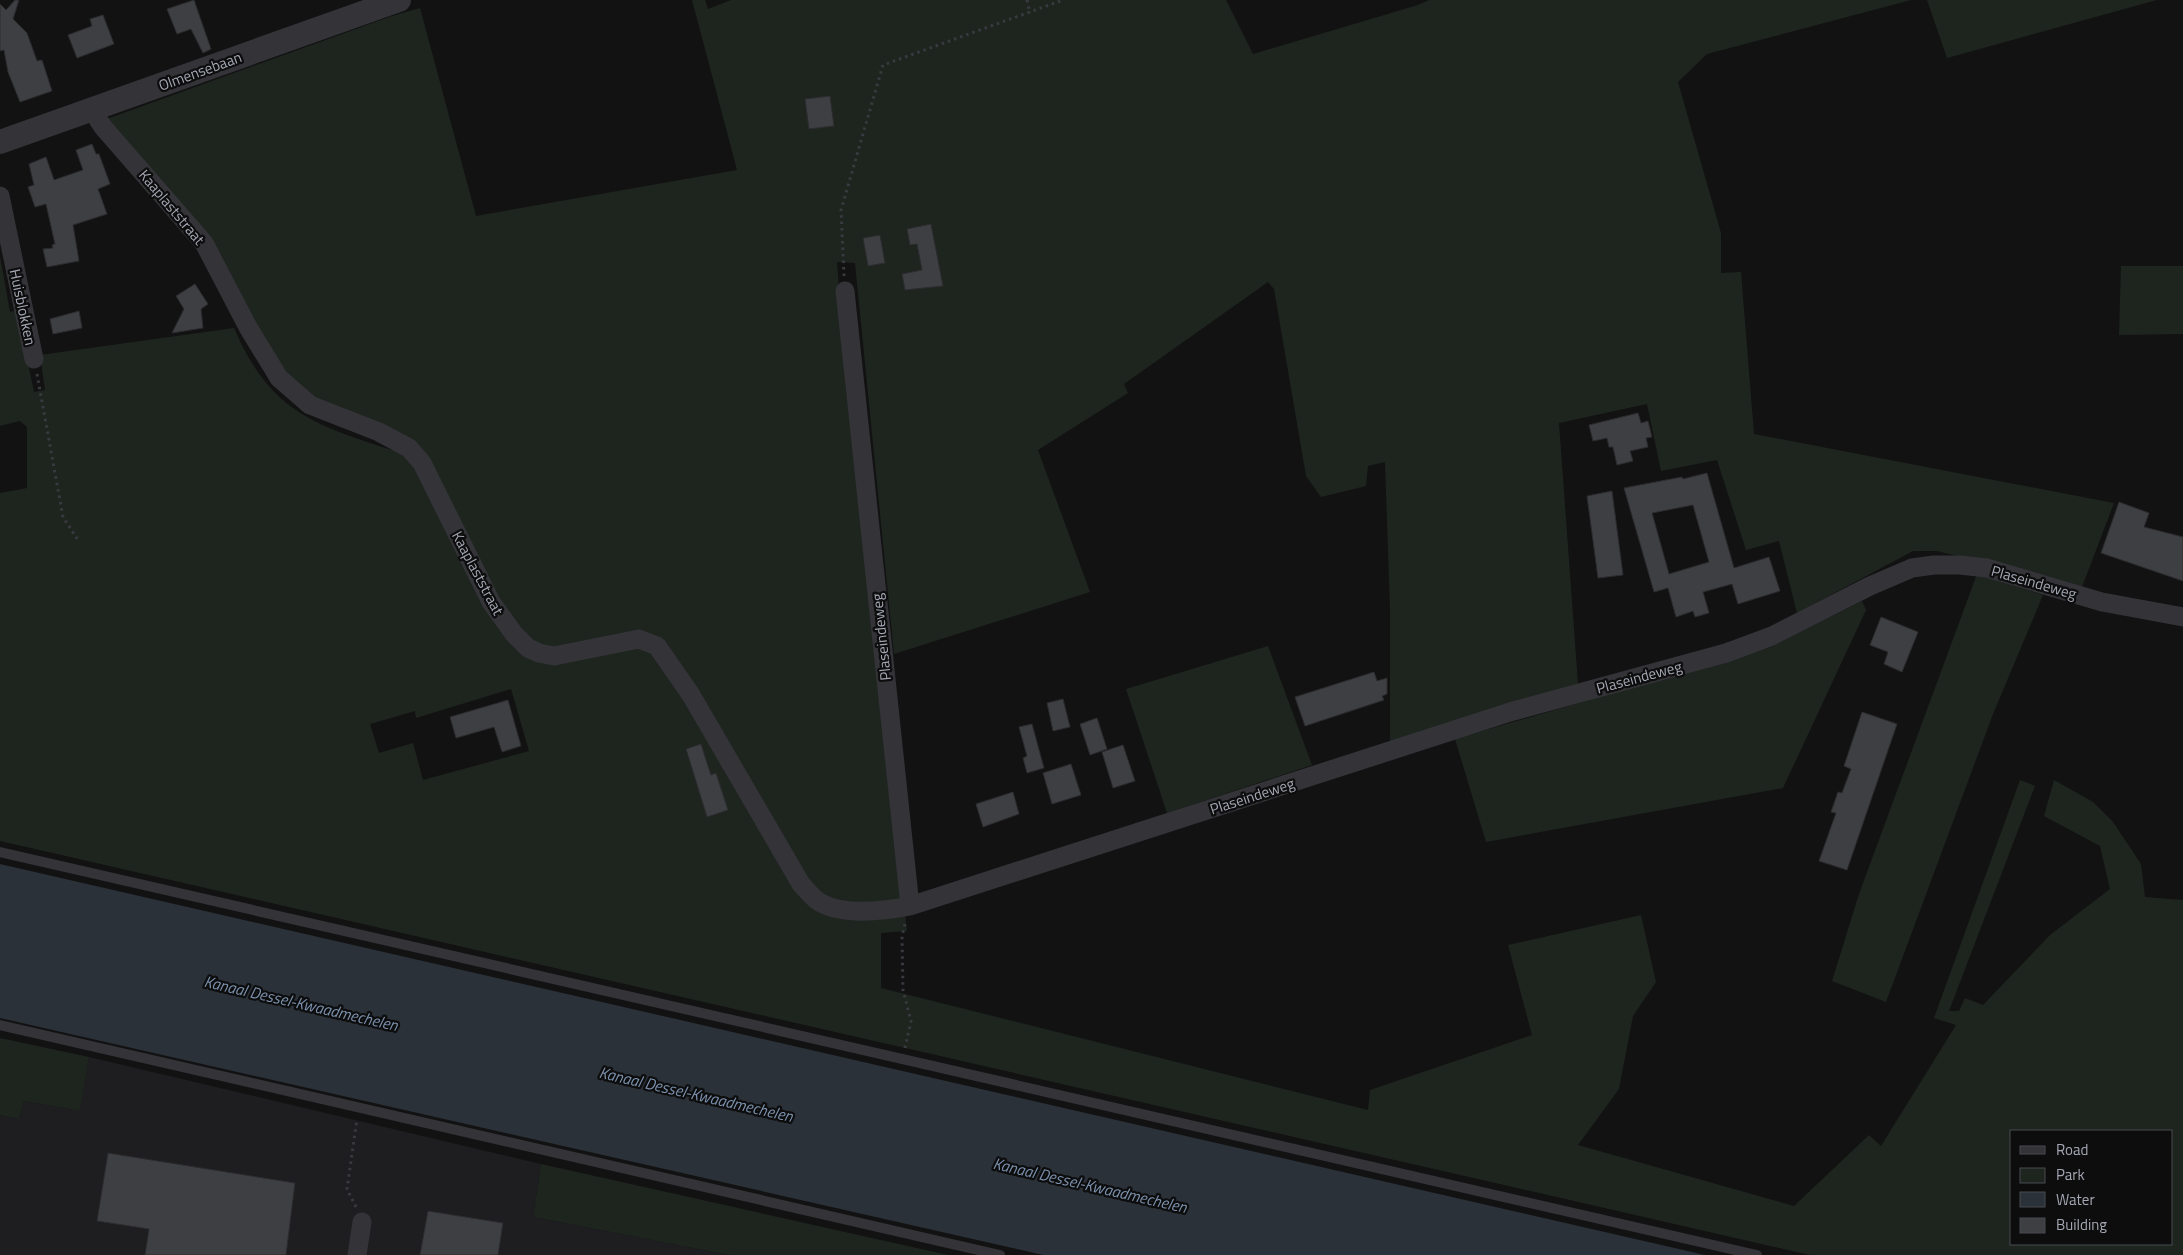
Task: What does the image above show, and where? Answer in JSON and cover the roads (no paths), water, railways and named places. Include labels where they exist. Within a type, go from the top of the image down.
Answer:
[{"type":"street","name":"Olmensebaan","points":[[0,142],[399,0]]},
{"type":"street","name":"Kaaplaststraat","points":[[92,110],[103,127],[204,243],[249,330],[279,378],[310,406],[379,432],[409,448],[422,463],[492,602],[521,641],[539,653],[554,656],[639,639],[657,646],[690,695],[800,884],[820,903],[856,912],[888,910],[910,906]]},
{"type":"street","name":"Huisblokken","points":[[0,196],[34,359]]},
{"type":"street","name":"Plaseindeweg","points":[[845,291],[910,906],[1510,712],[1726,653],[1772,636],[1870,586],[1912,568],[1934,565],[1986,568],[2102,602],[2183,617]]},
{"type":"street","points":[[357,1255],[362,1222]]},
{"type":"lane","points":[[0,852],[1757,1255]]},
{"type":"lane","points":[[0,1025],[1000,1255]]},
{"type":"water","name":"Kanaal Dessel-Kwaadmechelen","points":[[0,864],[1705,1255],[1043,1255],[0,1018]]}]
